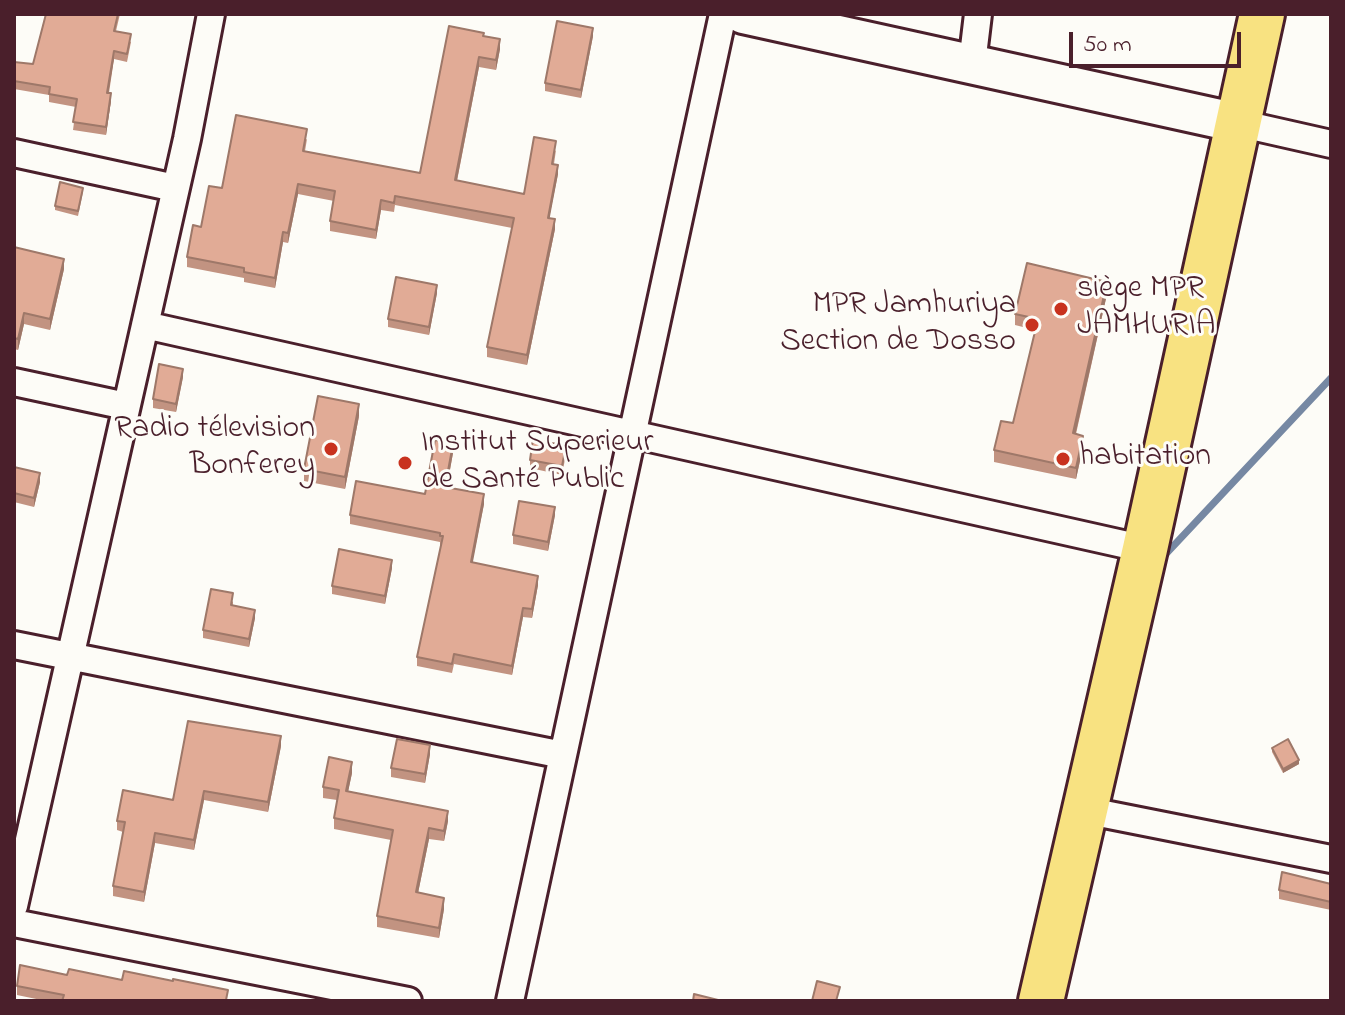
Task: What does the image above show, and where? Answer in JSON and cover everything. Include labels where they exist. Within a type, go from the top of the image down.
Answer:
[{"type":"highway","points":[[1041,1001],[1145,549],[1262,14]]},
{"type":"main road","points":[[743,14],[1238,123]]},
{"type":"street","points":[[14,906],[145,325],[211,14]]},
{"type":"street","points":[[510,1001],[723,14]]},
{"type":"street","points":[[972,64],[978,14]]},
{"type":"street","points":[[1238,123],[1331,144]]},
{"type":"street","points":[[14,153],[175,188]]},
{"type":"street","points":[[145,325],[1145,549]]},
{"type":"street","points":[[14,382],[126,406]]},
{"type":"street","points":[[14,645],[563,755]]},
{"type":"street","points":[[1084,810],[1331,859]]},
{"type":"street","points":[[14,923],[408,1001]]},
{"type":"building","points":[[46,14],[118,14],[114,31],[131,34],[127,54],[114,51],[107,93],[111,93],[106,127],[73,122],[77,99],[49,94],[50,87],[14,81],[14,62],[33,64]]},
{"type":"building","points":[[557,21],[593,28],[581,90],[545,83]]},
{"type":"building","points":[[449,26],[500,39],[496,60],[479,57],[455,180],[524,194],[534,137],[556,141],[552,164],[558,165],[548,218],[555,219],[527,355],[487,347],[514,218],[395,196],[394,203],[381,200],[376,230],[330,221],[335,191],[298,184],[288,233],[283,232],[275,278],[244,272],[244,268],[187,257],[193,225],[201,227],[209,186],[222,188],[236,115],[307,129],[303,151],[420,173]]},
{"type":"building","points":[[60,182],[83,188],[78,211],[55,206]]},
{"type":"building","points":[[14,247],[64,259],[50,319],[24,313],[18,339],[14,338]]},
{"type":"building","points":[[1027,263],[1107,282],[1073,433],[1083,436],[1076,468],[994,450],[1001,421],[1013,423],[1038,319],[1015,314]]},
{"type":"building","points":[[396,277],[437,285],[429,327],[388,319]]},
{"type":"building","points":[[159,364],[183,369],[176,404],[153,399]]},
{"type":"building","name":"Radio télevision Bonferey","points":[[318,396],[359,404],[345,477],[304,469]]},
{"type":"building","points":[[533,439],[566,446],[562,466],[530,460]]},
{"type":"building","points":[[435,440],[453,444],[445,487],[484,494],[471,562],[538,576],[532,609],[523,608],[512,666],[454,654],[452,664],[417,657],[443,536],[350,515],[356,481],[425,494]]},
{"type":"building","points":[[14,467],[40,473],[34,498],[14,493]]},
{"type":"building","points":[[519,501],[555,507],[548,542],[513,535]]},
{"type":"building","points":[[339,549],[392,560],[385,596],[332,586]]},
{"type":"building","points":[[211,589],[233,593],[231,605],[255,610],[249,639],[203,630]]},
{"type":"building","points":[[188,721],[281,736],[268,802],[204,791],[194,840],[155,833],[144,892],[113,886],[125,822],[117,821],[123,790],[173,800]]},
{"type":"building","points":[[397,739],[430,745],[425,774],[391,768]]},
{"type":"building","points":[[1288,739],[1299,760],[1283,769],[1272,748]]},
{"type":"building","points":[[329,757],[352,762],[346,791],[448,811],[444,831],[429,828],[416,892],[444,898],[439,928],[377,916],[393,830],[334,818],[339,790],[323,787]]},
{"type":"building","points":[[1282,872],[1331,884],[1331,902],[1279,890]]},
{"type":"building","points":[[20,965],[67,975],[69,969],[122,980],[124,971],[173,979],[228,990],[226,1000],[233,1001],[62,1001],[64,995],[17,986]]},
{"type":"building","points":[[817,981],[840,987],[836,1001],[812,1001]]},
{"type":"building","points":[[694,994],[722,1001],[693,1001]]},
{"type":"waterway","points":[[1163,557],[1331,378]]},
{"type":"place","name":"siège MPR JAMHURIA","points":[[1061,309]]},
{"type":"place","name":"MPR Jamhuriya Section de Dosso","points":[[1032,325]]},
{"type":"place","name":"Radio télevision Bonferey","points":[[331,449]]},
{"type":"place","name":"habitation","points":[[1063,459]]},
{"type":"place","name":"Institut Superieur de Santé Public","points":[[405,463]]}]
